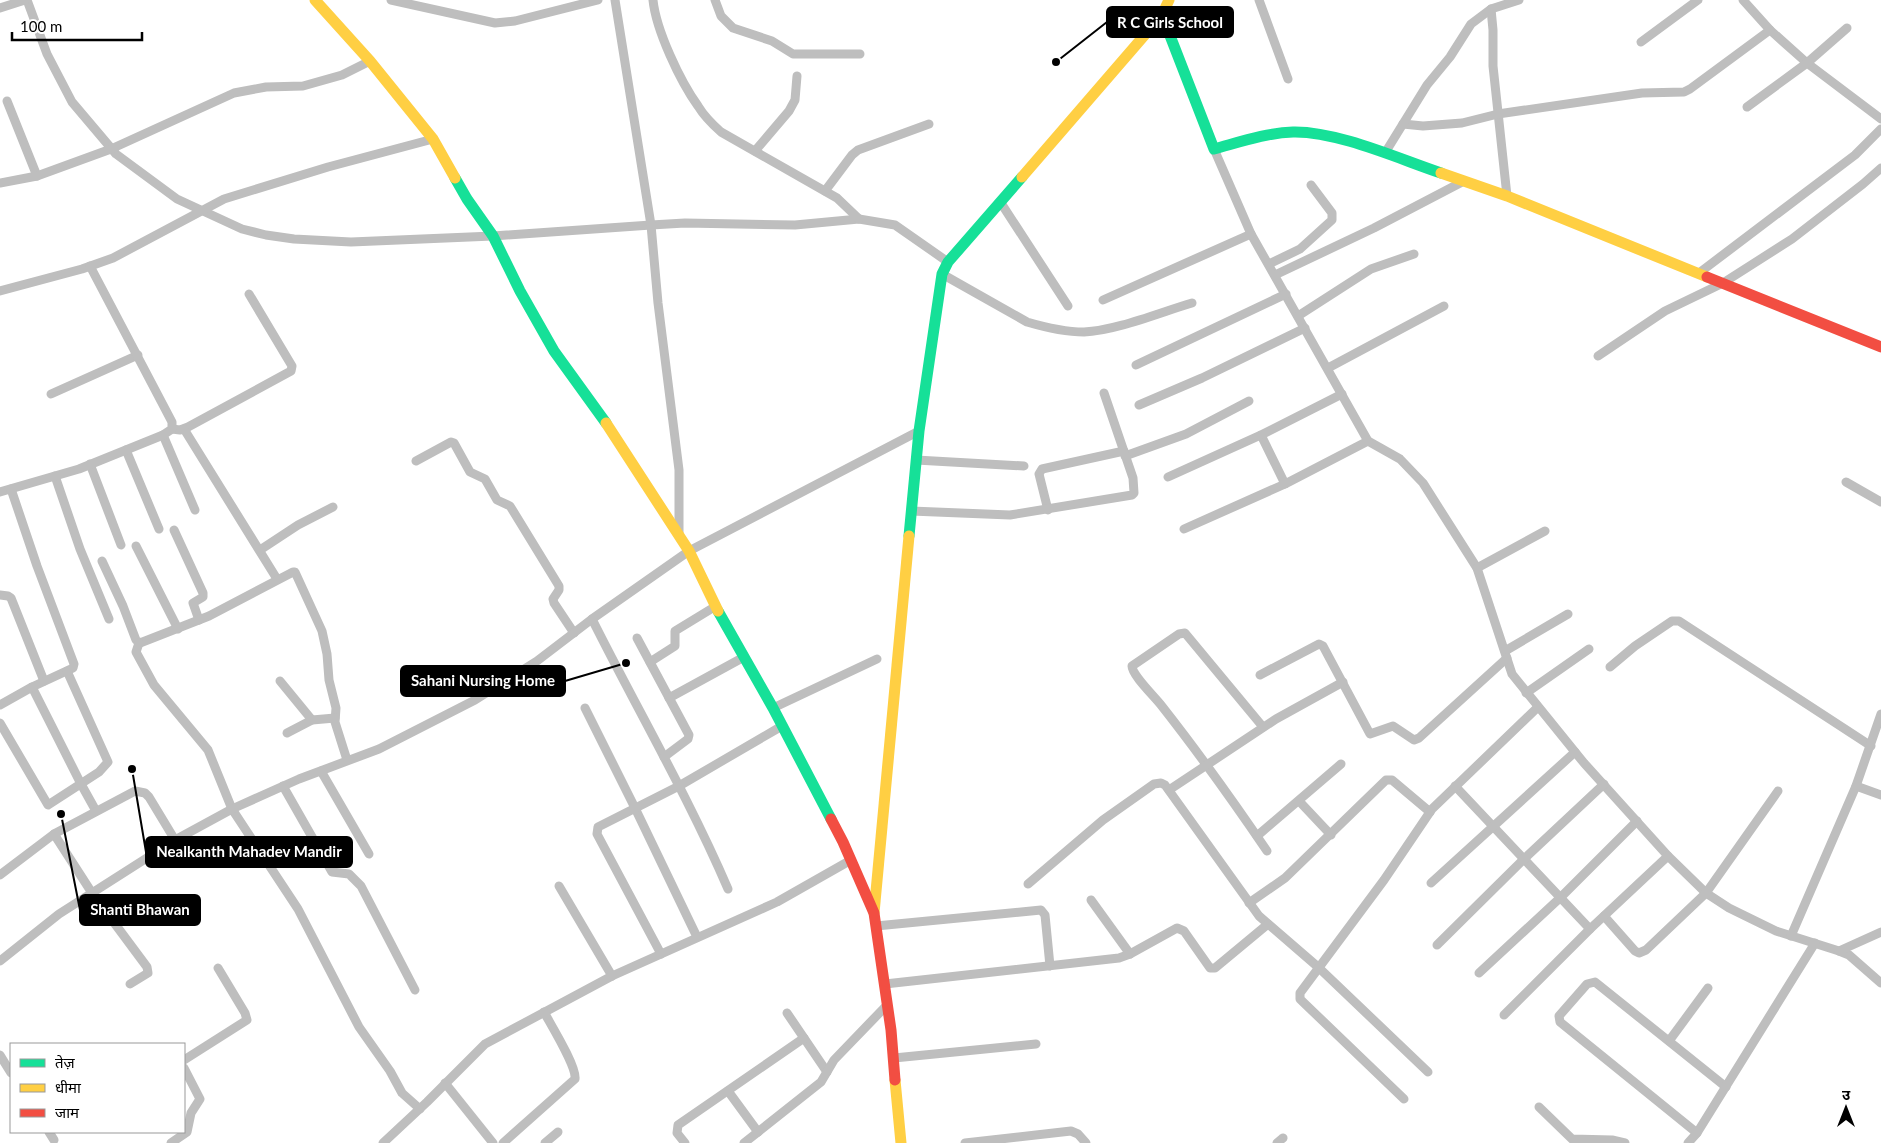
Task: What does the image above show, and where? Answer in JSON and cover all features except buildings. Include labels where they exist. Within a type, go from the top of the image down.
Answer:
[{"type":"street","points":[[0,8],[26,0],[48,54],[72,102],[111,149],[178,199],[242,228],[266,235],[294,239],[351,242],[493,236],[685,223],[795,225],[858,219],[895,225],[948,262]]},
{"type":"street","points":[[315,0],[370,62],[433,139],[468,199],[493,236],[520,291],[554,351],[604,420],[689,551],[716,606],[773,708],[851,860],[874,913]]},
{"type":"street","points":[[392,0],[495,23],[515,22],[598,0]]},
{"type":"street","points":[[615,0],[651,225],[659,312],[679,470],[679,535]]},
{"type":"street","points":[[653,0],[664,38],[682,79],[697,105],[708,119],[721,132],[842,201],[858,219]]},
{"type":"street","points":[[715,0],[721,16],[733,28],[772,41],[793,54],[860,54]]},
{"type":"street","points":[[901,1143],[894,1058],[874,913],[919,430],[942,274],[948,262],[1162,16],[1168,0]]},
{"type":"street","points":[[1259,0],[1288,79]]},
{"type":"street","points":[[1385,153],[1427,85],[1450,57],[1472,24],[1491,9],[1519,0]]},
{"type":"street","points":[[1642,42],[1698,0]]},
{"type":"street","points":[[1743,0],[1770,30],[1807,63],[1881,119]]},
{"type":"street","points":[[1491,9],[1493,66],[1507,196]]},
{"type":"street","points":[[1162,16],[1214,149],[1251,234],[1368,441],[1400,459],[1423,482],[1477,568],[1512,674],[1526,693],[1575,752],[1668,856],[1706,893],[1729,908],[1776,931],[1849,955],[1881,983]]},
{"type":"street","points":[[1747,107],[1807,63],[1847,28]]},
{"type":"street","points":[[1403,124],[1423,126],[1462,123],[1498,114],[1642,93],[1684,92],[1690,90],[1770,30]]},
{"type":"street","points":[[0,183],[37,176],[111,149],[234,93],[266,88],[303,86],[342,75],[370,62]]},
{"type":"street","points":[[755,151],[789,111],[795,100],[797,76]]},
{"type":"street","points":[[7,101],[37,176]]},
{"type":"street","points":[[825,191],[852,155],[858,150],[929,124]]},
{"type":"street","points":[[1699,273],[1860,151],[1881,129]]},
{"type":"street","points":[[1214,149],[1266,135],[1294,132],[1317,134],[1345,140],[1507,196],[1881,347]]},
{"type":"street","points":[[0,291],[113,258],[224,199],[328,167],[433,139]]},
{"type":"street","points":[[1598,356],[1665,312],[1723,283],[1792,239],[1881,168]]},
{"type":"street","points":[[1275,274],[1374,228],[1464,181]]},
{"type":"street","points":[[1269,264],[1300,249],[1332,220],[1332,213],[1311,185]]},
{"type":"street","points":[[1001,203],[1068,306]]},
{"type":"street","points":[[1103,300],[1251,234]]},
{"type":"street","points":[[1298,316],[1371,269],[1414,254]]},
{"type":"street","points":[[90,266],[172,422],[172,429]]},
{"type":"street","points":[[942,274],[1027,322],[1082,332],[1105,329],[1192,303]]},
{"type":"street","points":[[0,492],[90,464],[164,435],[172,429],[184,429],[292,371],[292,366],[249,294]]},
{"type":"street","points":[[1136,364],[1286,294]]},
{"type":"street","points":[[1328,368],[1444,306]]},
{"type":"street","points":[[1139,406],[1305,328]]},
{"type":"street","points":[[51,394],[138,355]]},
{"type":"street","points":[[911,511],[1010,515],[1132,496],[1134,493],[1133,478],[1104,393]]},
{"type":"street","points":[[1168,477],[1261,435],[1342,394]]},
{"type":"street","points":[[1048,510],[1039,474],[1042,469],[1124,453],[1186,434],[1249,401]]},
{"type":"street","points":[[184,429],[277,579]]},
{"type":"street","points":[[0,961],[60,914],[175,840],[232,809],[320,770],[379,749],[475,700],[537,661],[592,619],[689,551],[919,430]]},
{"type":"street","points":[[164,435],[195,510]]},
{"type":"street","points":[[1261,435],[1285,484]]},
{"type":"street","points":[[1184,529],[1285,484],[1368,441]]},
{"type":"street","points":[[416,461],[451,442],[454,443],[470,472],[485,479],[497,500],[510,506],[559,586],[560,590],[553,599],[554,603],[574,633]]},
{"type":"street","points":[[126,450],[159,528]]},
{"type":"street","points":[[916,460],[1024,466]]},
{"type":"street","points":[[90,464],[121,545]]},
{"type":"street","points":[[55,476],[80,549],[109,619]]},
{"type":"street","points":[[1846,482],[1881,502]]},
{"type":"street","points":[[0,705],[74,666],[74,661],[37,566],[11,490]]},
{"type":"street","points":[[260,550],[298,525],[333,507]]},
{"type":"street","points":[[174,530],[204,593],[203,597],[193,603],[199,620]]},
{"type":"street","points":[[1477,568],[1545,531]]},
{"type":"street","points":[[136,546],[178,629]]},
{"type":"street","points":[[102,561],[138,642],[136,652],[154,685],[208,750],[232,809],[298,908],[362,1034],[390,1071],[402,1093],[420,1109]]},
{"type":"street","points":[[138,642],[142,643],[199,620],[277,579],[295,572],[321,626],[327,654],[329,680],[336,708],[335,718],[348,760]]},
{"type":"street","points":[[0,595],[11,598],[44,681]]},
{"type":"street","points":[[650,662],[675,646],[675,633],[677,630],[716,606]]},
{"type":"street","points":[[1260,675],[1319,644],[1323,646],[1370,734],[1393,726],[1414,740],[1419,738],[1506,654],[1568,614]]},
{"type":"street","points":[[592,619],[625,686],[679,786],[728,889]]},
{"type":"street","points":[[1610,667],[1635,646],[1672,621],[1679,621],[1871,746]]},
{"type":"street","points":[[1264,727],[1184,633],[1179,634],[1135,662],[1132,666],[1133,672],[1155,696],[1208,764],[1267,851]]},
{"type":"street","points":[[636,638],[688,732],[689,737],[664,757]]},
{"type":"street","points":[[1526,693],[1589,649]]},
{"type":"street","points":[[669,698],[744,657]]},
{"type":"street","points":[[773,708],[877,659]]},
{"type":"street","points":[[0,723],[48,805],[99,772],[108,762],[67,671]]},
{"type":"street","points":[[280,680],[312,720]]},
{"type":"street","points":[[1169,790],[1294,708],[1343,682]]},
{"type":"street","points":[[32,687],[96,811]]},
{"type":"street","points":[[1404,1100],[1300,999],[1302,990],[1384,880],[1430,812],[1538,707]]},
{"type":"street","points":[[585,708],[697,937]]},
{"type":"street","points":[[1791,936],[1856,786],[1881,714]]},
{"type":"street","points":[[287,733],[312,720],[335,718]]},
{"type":"street","points":[[661,954],[597,834],[599,826],[679,786],[782,726]]},
{"type":"street","points":[[1431,882],[1575,752]]},
{"type":"street","points":[[1257,836],[1341,764]]},
{"type":"street","points":[[320,770],[369,854]]},
{"type":"street","points":[[1249,903],[1285,878],[1386,780],[1392,780],[1430,812]]},
{"type":"street","points":[[1028,884],[1103,820],[1154,784],[1161,783],[1169,790],[1249,903],[1268,924],[1318,967],[1428,1072]]},
{"type":"street","points":[[1436,945],[1604,784]]},
{"type":"street","points":[[283,786],[332,872],[349,874],[361,886],[416,990]]},
{"type":"street","points":[[1455,786],[1590,929]]},
{"type":"street","points":[[1856,786],[1881,795]]},
{"type":"street","points":[[0,875],[54,834],[135,791],[145,793],[175,840]]},
{"type":"street","points":[[1604,916],[1636,951],[1642,952],[1706,893],[1778,791]]},
{"type":"street","points":[[1299,800],[1331,835]]},
{"type":"street","points":[[1479,973],[1561,897],[1637,821]]},
{"type":"street","points":[[54,834],[92,893],[148,967],[148,973],[130,984]]},
{"type":"street","points":[[1504,1015],[1590,929],[1668,856]]},
{"type":"street","points":[[383,1143],[420,1109],[484,1044],[612,976],[777,902],[851,860]]},
{"type":"street","points":[[560,886],[612,976]]},
{"type":"street","points":[[1091,900],[1130,954]]},
{"type":"street","points":[[876,926],[1041,910],[1044,915],[1050,966]]},
{"type":"street","points":[[884,984],[1105,961],[1130,954],[1179,928],[1184,931],[1210,968],[1215,968],[1268,924]]},
{"type":"street","points":[[1839,951],[1881,932]]},
{"type":"street","points":[[1688,1143],[1697,1133],[1815,943]]},
{"type":"street","points":[[185,1059],[247,1020],[245,1013],[218,968]]},
{"type":"street","points":[[1697,1133],[1560,1022],[1559,1016],[1586,984],[1595,982],[1726,1087]]},
{"type":"street","points":[[1669,1041],[1708,988]]},
{"type":"street","points":[[744,1143],[821,1082],[834,1060],[887,1005]]},
{"type":"street","points":[[503,1143],[575,1079],[575,1073],[565,1051],[544,1012]]},
{"type":"street","points":[[788,1013],[827,1072]]},
{"type":"street","points":[[685,1143],[677,1133],[678,1126],[804,1038]]},
{"type":"street","points":[[894,1058],[1036,1044]]},
{"type":"street","points":[[0,1055],[10,1070]]},
{"type":"street","points":[[171,1143],[187,1132],[191,1113],[200,1099],[185,1070]]},
{"type":"street","points":[[445,1083],[493,1143]]},
{"type":"street","points":[[728,1091],[758,1132]]},
{"type":"street","points":[[1539,1107],[1572,1139],[1612,1140],[1625,1143]]},
{"type":"street","points":[[965,1143],[1071,1131],[1078,1134],[1086,1143]]},
{"type":"street","points":[[545,1143],[558,1132]]},
{"type":"street","points":[[50,1133],[54,1140]]},
{"type":"traffic: fast","points":[[1162,15],[1214,149],[1273,134],[1310,133],[1348,141],[1441,173]]},
{"type":"traffic: fast","points":[[909,536],[919,431],[942,274],[948,262],[1022,177]]},
{"type":"traffic: fast","points":[[455,178],[493,236],[520,291],[554,351],[606,423]]},
{"type":"traffic: fast","points":[[718,611],[773,708],[831,819]]},
{"type":"traffic: slow","points":[[315,0],[370,61],[433,139],[455,178]]},
{"type":"traffic: slow","points":[[1022,177],[1162,15],[1169,0]]},
{"type":"traffic: slow","points":[[1441,173],[1507,196],[1707,277]]},
{"type":"traffic: slow","points":[[606,423],[689,551],[718,611]]},
{"type":"traffic: slow","points":[[874,913],[909,536]]},
{"type":"traffic: slow","points":[[895,1080],[901,1143]]},
{"type":"traffic: jam","points":[[1707,277],[1881,347]]},
{"type":"traffic: jam","points":[[831,819],[874,913],[891,1030],[895,1080]]},
{"type":"place","name":"R C Girls School","points":[[1056,62]]},
{"type":"place","name":"Sahani Nursing Home","points":[[626,663]]},
{"type":"place","name":"Nealkanth Mahadev Mandir","points":[[132,769]]},
{"type":"place","name":"Shanti Bhawan","points":[[61,814]]}]
